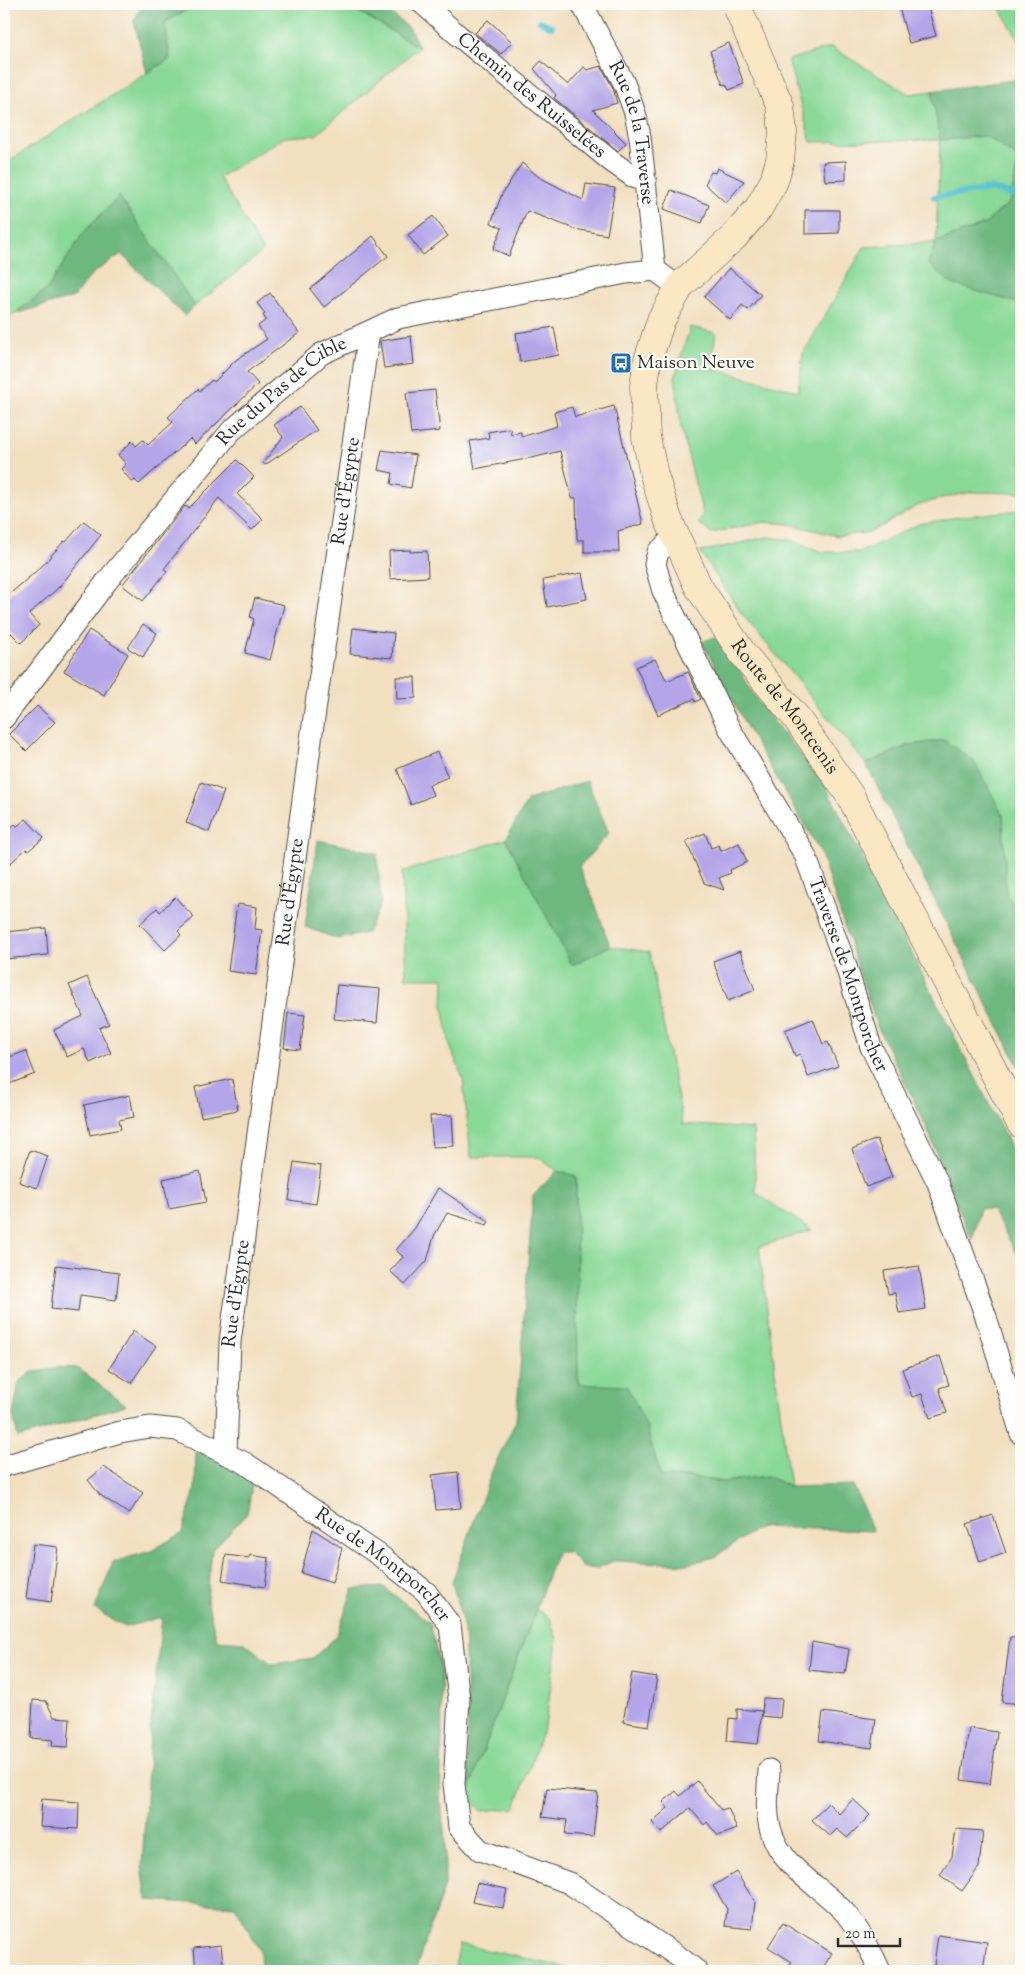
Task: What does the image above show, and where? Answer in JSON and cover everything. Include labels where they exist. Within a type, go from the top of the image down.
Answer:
[{"type":"main road","name":"Route de Montcenis","points":[[736,4],[780,106],[783,132],[780,160],[774,182],[758,209],[734,237],[686,280],[661,320],[647,363],[644,386],[646,437],[659,495],[698,586],[743,654],[795,716],[851,797],[1021,1124]]},
{"type":"street","name":"Chemin des Ruisselées","points":[[423,4],[611,161],[635,178],[645,180]]},
{"type":"street","name":"Rue de la Traverse","points":[[582,4],[624,83],[635,113],[655,270]]},
{"type":"street","points":[[655,270],[670,281],[686,280]]},
{"type":"street","name":"Rue du Pas de Cible","points":[[4,718],[106,581],[231,431],[321,354],[398,318],[626,273],[655,270]]},
{"type":"street","name":"Rue d'Égypte","points":[[226,1454],[230,1342],[368,332]]},
{"type":"street","name":"Traverse de Montporcher","points":[[675,536],[658,552],[655,564],[664,591],[728,726],[805,854],[846,966],[872,1047],[938,1183],[986,1317],[1021,1434]]},
{"type":"street","name":"Rue de Montporcher","points":[[4,1466],[120,1432],[150,1427],[177,1430],[245,1463],[379,1555],[426,1592],[450,1625],[459,1699],[454,1784],[458,1827],[480,1850],[569,1883],[680,1957],[697,1971]]},
{"type":"street","points":[[769,1770],[768,1814],[771,1831],[777,1847],[790,1864],[846,1914],[861,1935],[880,1971]]},
{"type":"green space","points":[[143,4],[198,4],[165,22],[170,59],[147,73],[134,21]]},
{"type":"green space","points":[[198,4],[345,4],[419,47],[316,135],[285,137],[219,177],[263,251],[195,306],[119,196],[84,232],[47,289],[4,322],[4,164],[169,59],[165,22]]},
{"type":"green space","points":[[345,4],[380,4],[410,29],[419,47]]},
{"type":"green space","points":[[997,4],[1021,4],[1021,44]]},
{"type":"green space","points":[[831,47],[909,94],[932,91],[940,140],[811,142],[788,60]]},
{"type":"green space","points":[[1021,79],[1021,300],[1017,303],[952,284],[928,264],[936,242],[985,224],[1010,202],[1019,158],[986,136],[940,140],[932,91]]},
{"type":"green space","points":[[986,136],[1019,158],[1010,202],[985,224],[936,242],[940,140]]},
{"type":"green space","points":[[119,196],[195,306],[185,316],[121,254],[92,274],[74,297],[14,314],[47,289],[84,232]]},
{"type":"green space","points":[[936,242],[1017,303],[1021,300],[1021,493],[972,492],[941,498],[917,506],[871,532],[838,536],[789,524],[764,522],[711,533],[698,523],[703,514],[681,428],[675,377],[690,327],[716,333],[710,368],[798,391],[803,354],[864,247]]},
{"type":"green space","points":[[1021,510],[1021,913],[1006,895],[1003,815],[909,745],[866,764],[742,614],[700,552],[767,537],[791,540],[823,552],[860,552],[919,524],[957,517]]},
{"type":"green space","points":[[719,635],[758,702],[824,783],[1021,1166],[1021,1261],[992,1210],[980,1208],[972,1241],[924,1121],[877,1026],[820,851],[749,731],[702,642]]},
{"type":"green space","points":[[944,740],[974,761],[1003,815],[1006,895],[1021,913],[1021,1071],[866,764],[909,745]]},
{"type":"green space","points":[[587,781],[609,833],[579,867],[594,901],[610,946],[572,965],[506,839],[528,800]]},
{"type":"green space","points":[[506,839],[572,965],[610,946],[649,952],[683,1124],[753,1129],[756,1193],[812,1230],[759,1247],[790,1487],[767,1476],[723,1482],[690,1477],[661,1477],[646,1425],[578,1384],[576,1176],[557,1171],[538,1157],[471,1157],[463,1079],[450,1046],[443,1006],[444,978],[406,978],[402,872]]},
{"type":"green space","points":[[318,840],[377,853],[381,903],[367,933],[338,939],[305,927]]},
{"type":"green space","points":[[557,1171],[576,1176],[578,1384],[627,1386],[646,1425],[661,1477],[690,1477],[723,1482],[767,1476],[790,1487],[853,1485],[873,1531],[760,1527],[714,1557],[688,1564],[613,1561],[596,1569],[582,1567],[569,1552],[557,1552],[467,1795],[468,1721],[464,1629],[452,1582],[494,1466],[516,1421],[533,1196]]},
{"type":"green space","points":[[57,1367],[77,1368],[126,1405],[18,1438],[13,1415],[19,1382],[32,1372]]},
{"type":"green space","points":[[196,1450],[253,1480],[247,1514],[212,1550],[207,1601],[217,1640],[243,1642],[272,1664],[313,1658],[336,1637],[353,1589],[384,1587],[430,1623],[441,1671],[440,1800],[445,1837],[445,1885],[415,1971],[261,1971],[260,1951],[235,1906],[147,1900],[142,1867],[150,1735],[162,1617],[125,1627],[95,1609],[113,1562],[151,1551],[182,1533],[195,1490]]},
{"type":"green space","points":[[536,1609],[550,1618],[557,1640],[546,1721],[515,1808],[481,1811],[467,1795]]},
{"type":"green space","points":[[460,1944],[581,1971],[454,1971]]},
{"type":"building","points":[[898,4],[922,4],[928,7],[936,36],[909,43]]},
{"type":"building","points":[[488,20],[512,42],[501,54],[475,33]]},
{"type":"building","points":[[729,43],[744,84],[729,90],[726,84],[723,85],[710,51]]},
{"type":"building","points":[[541,61],[568,85],[584,67],[587,70],[601,66],[613,88],[617,103],[593,110],[626,143],[618,151],[554,98],[556,95],[534,69]]},
{"type":"building","points":[[846,161],[846,180],[825,181],[823,162]]},
{"type":"building","points":[[522,163],[539,177],[583,200],[586,184],[615,188],[607,235],[575,229],[527,211],[509,256],[493,249],[502,228],[491,223],[502,194]]},
{"type":"building","points":[[717,168],[744,181],[726,203],[705,184],[711,172],[715,173]]},
{"type":"building","points":[[671,190],[709,205],[702,223],[664,209]]},
{"type":"building","points":[[805,210],[839,210],[839,233],[805,234]]},
{"type":"building","points":[[433,216],[448,236],[423,255],[408,235]]},
{"type":"building","points":[[373,236],[388,256],[324,307],[310,289]]},
{"type":"building","points":[[729,268],[761,295],[748,310],[742,305],[730,320],[704,297]]},
{"type":"building","points":[[270,293],[299,333],[247,372],[258,384],[195,444],[190,439],[139,484],[135,480],[132,482],[121,469],[126,464],[118,455],[132,441],[136,446],[143,440],[148,445],[173,422],[168,417],[198,389],[200,391],[212,380],[214,382],[236,360],[267,339],[258,326],[266,320],[263,315],[265,314],[257,303]]},
{"type":"building","points":[[554,327],[559,355],[520,362],[516,333]]},
{"type":"building","points":[[411,336],[414,364],[384,368],[380,341]]},
{"type":"building","points":[[435,390],[440,431],[411,434],[406,393]]},
{"type":"building","points":[[614,406],[643,524],[618,531],[619,552],[584,552],[584,540],[577,540],[576,498],[572,498],[560,451],[475,469],[470,441],[489,438],[488,432],[510,428],[511,434],[521,432],[521,437],[557,426],[554,412],[572,407],[575,417]]},
{"type":"building","points":[[300,407],[317,430],[265,465],[263,463],[283,437],[274,425]]},
{"type":"building","points":[[382,450],[416,455],[411,488],[391,484],[393,473],[378,470]]},
{"type":"building","points":[[237,460],[254,477],[237,494],[263,519],[252,530],[219,498],[164,569],[167,571],[143,601],[122,585],[185,506],[189,508]]},
{"type":"building","points":[[84,521],[101,535],[60,586],[29,614],[39,625],[21,643],[6,628],[9,624],[4,618],[4,599],[42,566]]},
{"type":"building","points":[[410,550],[410,552],[427,551],[428,577],[390,579],[389,551]]},
{"type":"building","points":[[582,573],[587,599],[547,607],[543,580]]},
{"type":"building","points":[[255,598],[284,605],[270,660],[245,653],[254,619],[250,617]]},
{"type":"building","points":[[143,624],[157,633],[143,657],[128,648]]},
{"type":"building","points":[[353,628],[394,633],[392,658],[350,654]]},
{"type":"building","points":[[89,630],[128,654],[104,695],[64,671]]},
{"type":"building","points":[[655,659],[667,681],[688,672],[701,699],[695,702],[694,699],[658,715],[636,667]]},
{"type":"building","points":[[396,677],[415,677],[416,698],[397,699]]},
{"type":"building","points":[[37,706],[55,722],[26,751],[9,734]]},
{"type":"building","points":[[437,752],[448,777],[429,785],[433,795],[411,805],[397,769]]},
{"type":"building","points":[[201,782],[224,791],[209,832],[186,823]]},
{"type":"building","points":[[26,819],[44,838],[28,851],[26,849],[4,869],[4,834],[15,824],[17,826]]},
{"type":"building","points":[[705,833],[711,848],[719,845],[721,851],[739,843],[747,862],[730,870],[731,873],[719,878],[724,890],[704,883],[686,841]]},
{"type":"building","points":[[175,897],[194,917],[178,931],[181,935],[165,950],[140,924],[157,908],[160,912]]},
{"type":"building","points":[[237,904],[257,907],[255,929],[262,930],[256,975],[228,971]]},
{"type":"building","points":[[46,928],[48,955],[4,959],[4,932]]},
{"type":"building","points":[[740,951],[755,990],[728,1001],[713,961]]},
{"type":"building","points":[[87,977],[109,1024],[99,1028],[111,1053],[90,1063],[84,1049],[67,1057],[54,1030],[83,1016],[69,985]]},
{"type":"building","points":[[337,985],[380,989],[377,1023],[334,1019]]},
{"type":"building","points":[[288,1013],[305,1015],[300,1050],[284,1048]]},
{"type":"building","points":[[813,1019],[823,1044],[828,1042],[838,1066],[808,1077],[800,1054],[795,1056],[785,1030]]},
{"type":"building","points":[[26,1051],[35,1074],[4,1086],[4,1059]]},
{"type":"building","points":[[232,1079],[238,1110],[201,1117],[195,1087]]},
{"type":"building","points":[[130,1095],[134,1117],[119,1120],[121,1129],[90,1135],[84,1105]]},
{"type":"building","points":[[452,1115],[454,1146],[433,1147],[430,1116]]},
{"type":"building","points":[[877,1139],[892,1177],[866,1187],[852,1149]]},
{"type":"building","points":[[30,1150],[48,1156],[37,1188],[19,1182]]},
{"type":"building","points":[[294,1162],[321,1166],[316,1204],[289,1200]]},
{"type":"building","points":[[200,1171],[206,1202],[169,1209],[163,1179]]},
{"type":"building","points":[[438,1188],[489,1221],[487,1225],[447,1213],[434,1236],[427,1261],[405,1285],[390,1271],[403,1257],[396,1250],[415,1228]]},
{"type":"building","points":[[56,1265],[119,1273],[116,1300],[80,1295],[78,1312],[51,1309]]},
{"type":"building","points":[[919,1266],[926,1309],[899,1313],[895,1293],[888,1294],[884,1271]]},
{"type":"building","points":[[133,1331],[156,1346],[131,1383],[109,1369]]},
{"type":"building","points":[[940,1356],[949,1385],[939,1388],[947,1413],[930,1418],[922,1394],[912,1397],[902,1369]]},
{"type":"building","points":[[104,1467],[143,1493],[129,1514],[100,1495],[88,1480]]},
{"type":"building","points":[[458,1472],[461,1508],[436,1510],[432,1475]]},
{"type":"building","points":[[993,1515],[1006,1553],[980,1562],[967,1524]]},
{"type":"building","points":[[313,1529],[342,1548],[332,1583],[301,1573]]},
{"type":"building","points":[[33,1544],[58,1547],[51,1602],[26,1598]]},
{"type":"building","points":[[226,1555],[249,1558],[250,1555],[269,1558],[265,1587],[222,1580]]},
{"type":"building","points":[[1010,1637],[1021,1637],[1021,1704],[1002,1702]]},
{"type":"building","points":[[812,1642],[849,1649],[845,1674],[809,1670]]},
{"type":"building","points":[[632,1673],[657,1677],[649,1726],[623,1722]]},
{"type":"building","points":[[763,1698],[782,1699],[780,1718],[762,1716]]},
{"type":"building","points":[[33,1700],[46,1701],[54,1717],[70,1718],[68,1747],[52,1746],[53,1740],[31,1738]]},
{"type":"building","points":[[737,1709],[762,1711],[758,1744],[727,1741],[729,1718],[737,1719]]},
{"type":"building","points":[[823,1712],[876,1719],[872,1748],[819,1741]]},
{"type":"building","points":[[969,1728],[997,1732],[990,1784],[961,1780]]},
{"type":"building","points":[[697,1781],[721,1810],[728,1808],[737,1829],[718,1836],[707,1822],[704,1825],[690,1808],[661,1833],[652,1822],[668,1808],[663,1802],[676,1791],[680,1796]]},
{"type":"building","points":[[547,1788],[598,1793],[593,1837],[565,1835],[567,1820],[542,1817]]},
{"type":"building","points":[[42,1799],[79,1802],[78,1829],[40,1827]]},
{"type":"building","points":[[853,1799],[870,1815],[847,1838],[837,1829],[830,1836],[812,1820],[828,1803],[839,1814]]},
{"type":"building","points":[[956,1829],[983,1831],[979,1867],[962,1891],[940,1875],[952,1857]]},
{"type":"building","points":[[736,1872],[755,1902],[752,1929],[725,1926],[727,1909],[713,1886]]},
{"type":"building","points":[[477,1883],[507,1889],[503,1908],[472,1902]]},
{"type":"building","points":[[783,1923],[832,1953],[821,1971],[787,1971],[792,1962],[768,1947]]},
{"type":"building","points":[[938,1935],[987,1942],[983,1971],[934,1965]]},
{"type":"building","points":[[221,1945],[224,1971],[196,1971],[194,1948]]},
{"type":"waterway","points":[[540,21],[552,27]]},
{"type":"waterway","points":[[934,197],[991,189],[1021,197]]},
{"type":"place","name":"Maison Neuve","points":[[621,363]]}]
